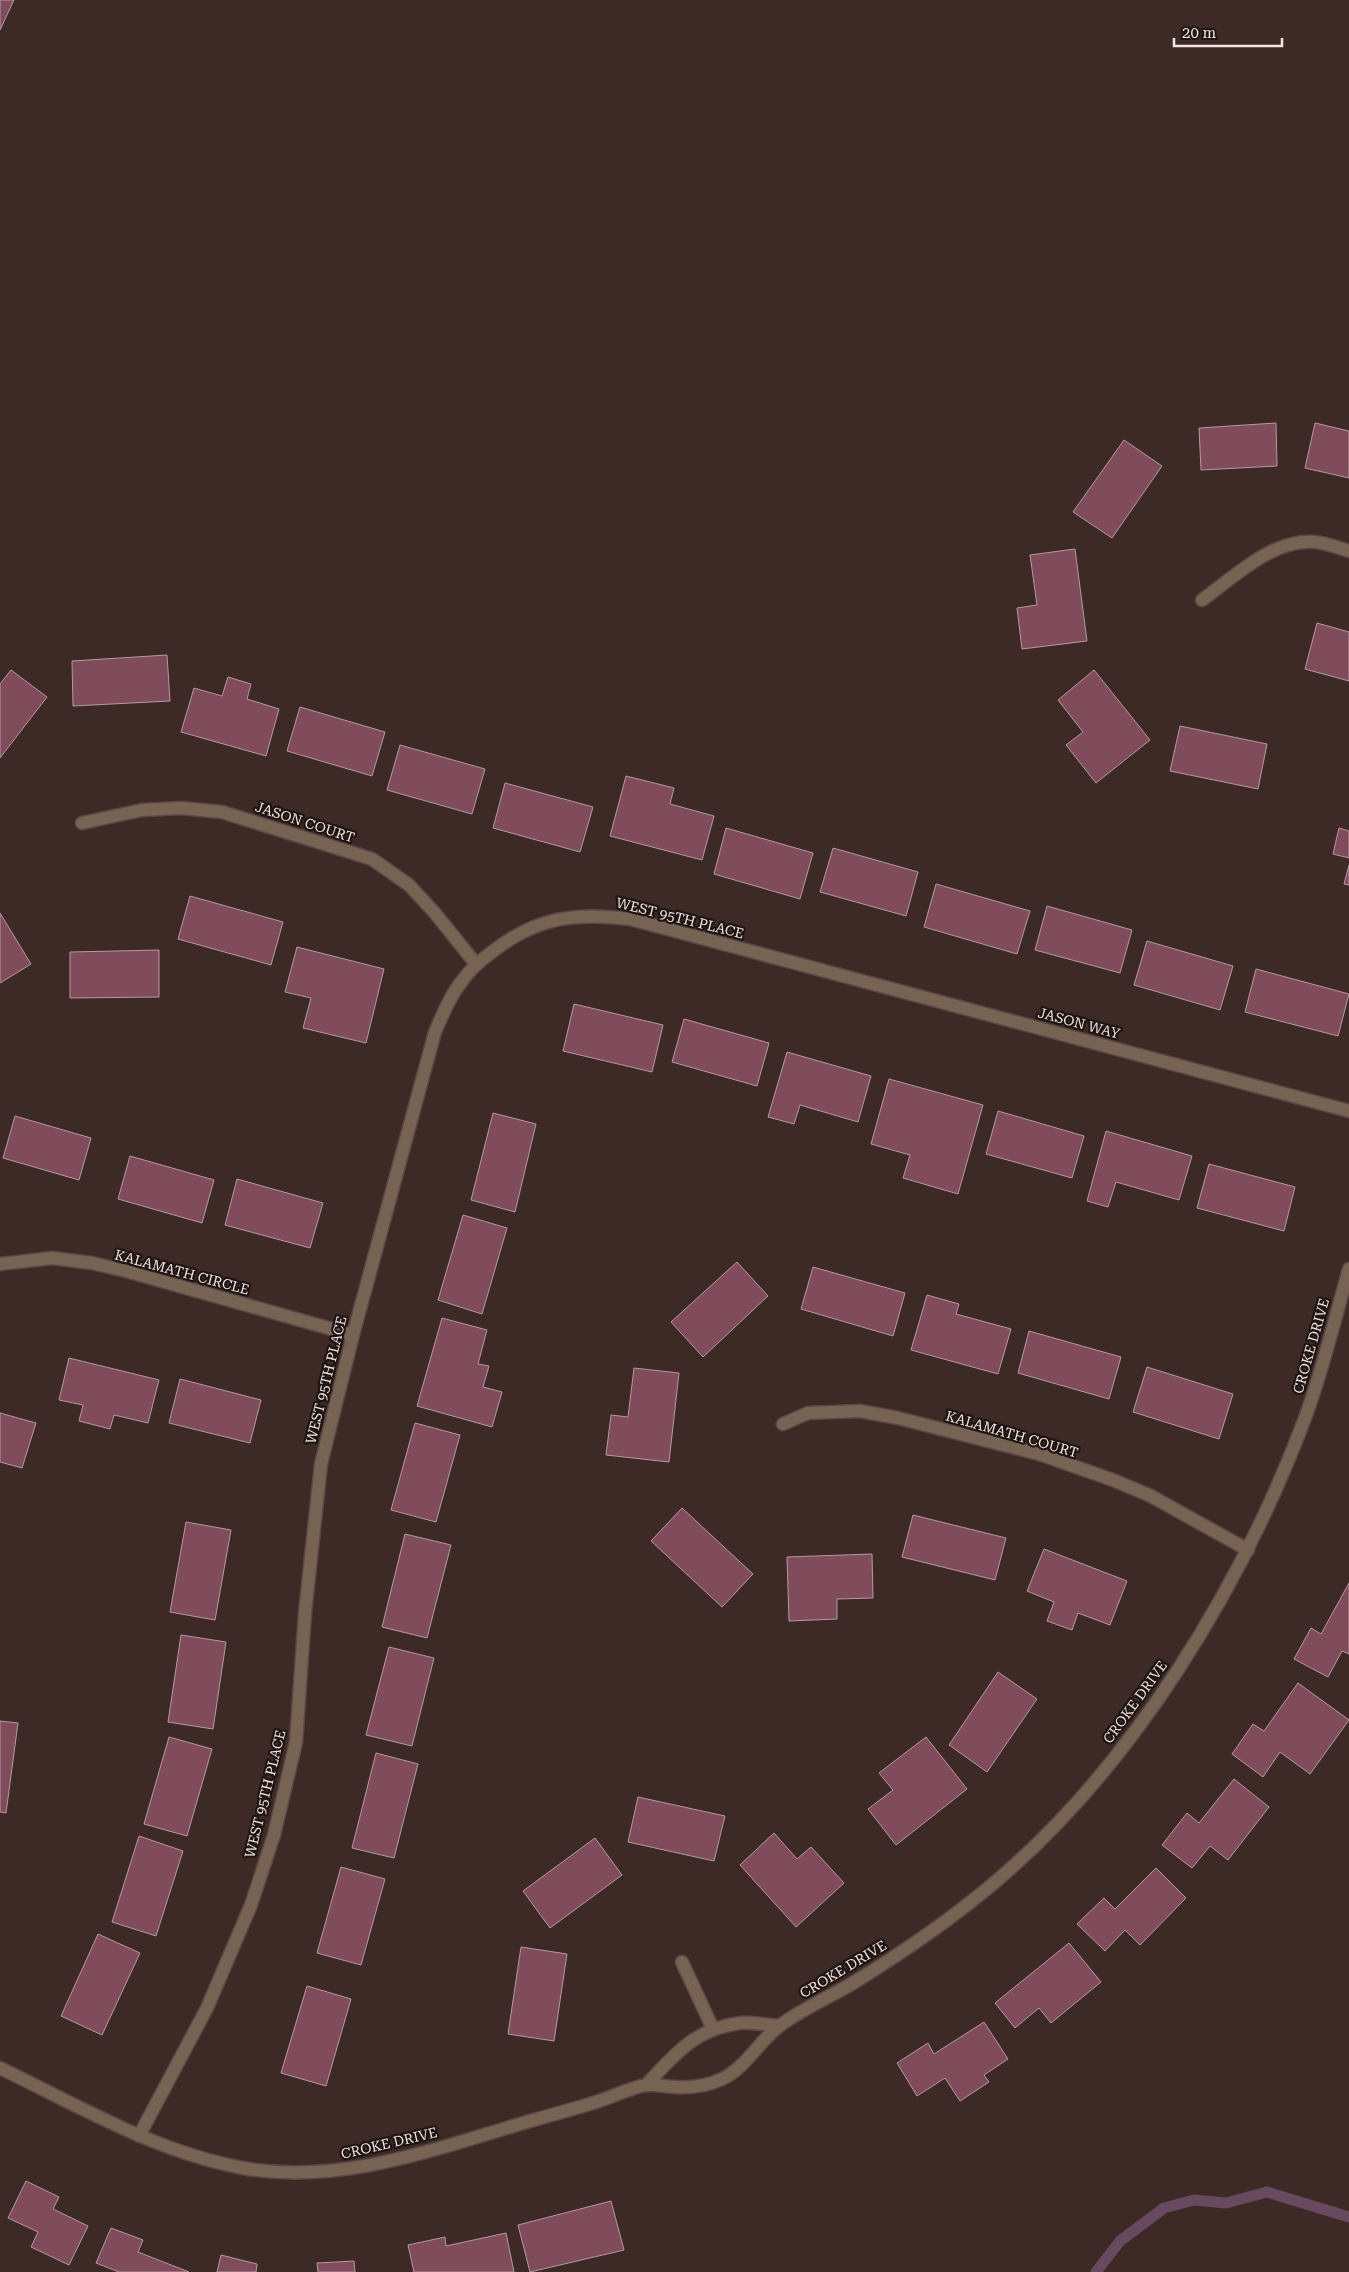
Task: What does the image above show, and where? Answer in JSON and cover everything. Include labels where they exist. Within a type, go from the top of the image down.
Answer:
[{"type":"street","points":[[1202,600],[1264,556],[1291,544],[1315,542],[1349,551]]},
{"type":"street","name":"JASON COURT","points":[[82,824],[142,810],[181,808],[222,812],[372,859],[409,885],[434,912],[476,964]]},
{"type":"street","name":"WEST 95TH PLACE","points":[[139,2136],[207,2008],[251,1906],[274,1835],[296,1742],[306,1613],[321,1464],[353,1335],[435,1032],[452,996],[462,980],[476,964],[510,938],[536,925],[552,920],[598,914],[630,918],[800,964]]},
{"type":"street","name":"JASON WAY","points":[[800,964],[1349,1111]]},
{"type":"street","name":"KALAMATH CIRCLE","points":[[0,1264],[52,1258],[92,1263],[353,1335]]},
{"type":"street","name":"CROKE DRIVE","points":[[646,2084],[679,2088],[710,2084],[727,2077],[751,2057],[779,2026],[851,1984],[952,1916],[996,1882],[1046,1834],[1091,1786],[1165,1687],[1198,1638],[1248,1550],[1278,1488],[1307,1413],[1349,1269]]},
{"type":"street","name":"KALAMATH COURT","points":[[783,1424],[808,1413],[860,1411],[898,1418],[1039,1454],[1113,1480],[1151,1496],[1248,1550]]},
{"type":"street","points":[[682,1962],[713,2029]]},
{"type":"street","name":"CROKE DRIVE","points":[[0,2068],[139,2136],[191,2156],[247,2169],[292,2173],[348,2169],[409,2155],[594,2103],[646,2084],[688,2041],[713,2029],[742,2023],[779,2026]]},
{"type":"building","points":[[0,0],[14,0],[0,30]]},
{"type":"building","points":[[1276,423],[1277,466],[1201,470],[1199,428]]},
{"type":"building","points":[[1315,423],[1349,431],[1349,478],[1305,468]]},
{"type":"building","points":[[1124,440],[1162,466],[1112,538],[1073,512]]},
{"type":"building","points":[[1075,549],[1087,641],[1022,649],[1017,608],[1037,605],[1030,555]]},
{"type":"building","points":[[1317,623],[1349,632],[1349,681],[1305,669]]},
{"type":"building","points":[[167,655],[170,701],[73,706],[72,661]]},
{"type":"building","points":[[11,670],[47,697],[0,758],[0,684]]},
{"type":"building","points":[[1094,670],[1150,740],[1096,783],[1066,745],[1083,732],[1058,700]]},
{"type":"building","points":[[228,677],[251,684],[247,699],[279,709],[266,756],[181,732],[194,688],[222,696]]},
{"type":"building","points":[[300,707],[385,732],[372,776],[287,751]]},
{"type":"building","points":[[1180,726],[1267,744],[1258,789],[1170,771]]},
{"type":"building","points":[[400,745],[485,769],[472,814],[387,790]]},
{"type":"building","points":[[626,776],[674,788],[670,804],[714,816],[702,860],[610,836]]},
{"type":"building","points":[[505,783],[593,807],[580,852],[493,828]]},
{"type":"building","points":[[726,828],[813,853],[800,899],[714,874]]},
{"type":"building","points":[[1339,828],[1349,831],[1349,858],[1333,854]]},
{"type":"building","points":[[833,848],[918,872],[906,916],[820,892]]},
{"type":"building","points":[[1349,865],[1349,885],[1344,884]]},
{"type":"building","points":[[936,884],[1030,911],[1017,954],[924,927]]},
{"type":"building","points":[[190,896],[283,922],[271,965],[178,939]]},
{"type":"building","points":[[1047,906],[1132,930],[1120,973],[1035,950]]},
{"type":"building","points":[[0,913],[31,964],[0,983]]},
{"type":"building","points":[[1147,941],[1233,966],[1220,1010],[1134,985]]},
{"type":"building","points":[[297,947],[384,969],[366,1043],[303,1028],[311,998],[285,992]]},
{"type":"building","points":[[159,950],[159,997],[70,998],[70,952]]},
{"type":"building","points":[[1256,969],[1349,994],[1338,1036],[1245,1012]]},
{"type":"building","points":[[574,1004],[663,1025],[652,1072],[563,1051]]},
{"type":"building","points":[[684,1019],[769,1043],[757,1086],[672,1062]]},
{"type":"building","points":[[787,1052],[871,1076],[858,1122],[800,1105],[794,1124],[768,1117]]},
{"type":"building","points":[[889,1079],[983,1105],[958,1194],[903,1178],[910,1155],[871,1144]]},
{"type":"building","points":[[998,1111],[1084,1136],[1072,1178],[986,1154]]},
{"type":"building","points":[[493,1113],[536,1124],[515,1212],[471,1200]]},
{"type":"building","points":[[15,1116],[91,1138],[79,1180],[3,1158]]},
{"type":"building","points":[[1106,1131],[1192,1156],[1179,1200],[1116,1182],[1108,1207],[1087,1201]]},
{"type":"building","points":[[130,1156],[214,1180],[202,1223],[118,1199]]},
{"type":"building","points":[[1209,1164],[1295,1187],[1284,1231],[1197,1208]]},
{"type":"building","points":[[237,1179],[323,1203],[310,1248],[225,1225]]},
{"type":"building","points":[[463,1215],[507,1228],[482,1314],[438,1300]]},
{"type":"building","points":[[737,1262],[768,1296],[703,1357],[671,1322]]},
{"type":"building","points":[[813,1267],[905,1293],[893,1336],[801,1309]]},
{"type":"building","points":[[927,1295],[959,1304],[956,1314],[1011,1329],[998,1374],[911,1350]]},
{"type":"building","points":[[442,1318],[487,1330],[478,1364],[489,1366],[483,1387],[502,1392],[492,1427],[417,1406]]},
{"type":"building","points":[[1029,1331],[1121,1357],[1109,1399],[1018,1373]]},
{"type":"building","points":[[69,1358],[159,1380],[148,1423],[114,1415],[110,1429],[79,1421],[83,1405],[59,1400]]},
{"type":"building","points":[[1147,1367],[1233,1394],[1219,1439],[1133,1412]]},
{"type":"building","points":[[634,1368],[679,1373],[669,1462],[606,1455],[611,1415],[628,1417]]},
{"type":"building","points":[[180,1379],[261,1400],[250,1443],[169,1423]]},
{"type":"building","points":[[0,1413],[36,1423],[22,1468],[0,1462]]},
{"type":"building","points":[[415,1423],[460,1435],[436,1522],[391,1510]]},
{"type":"building","points":[[682,1508],[753,1574],[722,1607],[651,1541]]},
{"type":"building","points":[[913,1515],[1006,1538],[995,1580],[902,1557]]},
{"type":"building","points":[[186,1522],[231,1530],[215,1620],[170,1612]]},
{"type":"building","points":[[405,1534],[451,1545],[427,1638],[382,1627]]},
{"type":"building","points":[[1044,1549],[1127,1581],[1110,1625],[1078,1613],[1072,1630],[1047,1621],[1054,1602],[1027,1591]]},
{"type":"building","points":[[872,1554],[873,1598],[837,1599],[837,1619],[789,1621],[787,1557]]},
{"type":"building","points":[[1349,1583],[1349,1654],[1342,1651],[1328,1677],[1294,1659],[1311,1628],[1321,1634]]},
{"type":"building","points":[[181,1635],[226,1642],[213,1729],[168,1722]]},
{"type":"building","points":[[389,1647],[434,1658],[412,1746],[366,1735]]},
{"type":"building","points":[[998,1672],[1037,1699],[987,1772],[949,1745]]},
{"type":"building","points":[[1298,1683],[1349,1720],[1310,1774],[1280,1752],[1263,1777],[1232,1754],[1253,1724],[1264,1731]]},
{"type":"building","points":[[0,1721],[18,1723],[6,1813],[0,1812]]},
{"type":"building","points":[[169,1737],[212,1749],[187,1836],[144,1824]]},
{"type":"building","points":[[926,1737],[967,1789],[896,1845],[868,1809],[893,1790],[879,1773]]},
{"type":"building","points":[[376,1753],[418,1764],[394,1858],[352,1848]]},
{"type":"building","points":[[1234,1779],[1269,1807],[1228,1860],[1210,1846],[1192,1868],[1162,1845],[1187,1813],[1199,1823]]},
{"type":"building","points":[[638,1797],[725,1816],[714,1861],[628,1842]]},
{"type":"building","points":[[774,1833],[797,1859],[811,1847],[844,1883],[796,1927],[740,1865]]},
{"type":"building","points":[[139,1836],[183,1851],[156,1936],[112,1922]]},
{"type":"building","points":[[595,1838],[622,1875],[550,1928],[523,1891]]},
{"type":"building","points":[[341,1867],[385,1879],[361,1965],[317,1953]]},
{"type":"building","points":[[1156,1868],[1186,1898],[1140,1945],[1125,1930],[1105,1951],[1077,1924],[1104,1898],[1115,1909]]},
{"type":"building","points":[[98,1934],[140,1953],[102,2035],[61,2016]]},
{"type":"building","points":[[1069,1943],[1101,1982],[1051,2023],[1039,2008],[1015,2028],[995,2003]]},
{"type":"building","points":[[521,1947],[567,1954],[554,2041],[508,2034]]},
{"type":"building","points":[[307,1986],[351,1999],[326,2086],[281,2073]]},
{"type":"building","points":[[984,2022],[1008,2059],[984,2075],[989,2082],[960,2101],[945,2078],[917,2096],[897,2063],[928,2043],[934,2054]]},
{"type":"building","points":[[26,2181],[59,2197],[53,2209],[88,2226],[69,2265],[31,2247],[38,2232],[8,2218]]},
{"type":"building","points":[[611,2201],[624,2250],[530,2272],[518,2225]]},
{"type":"building","points":[[111,2228],[143,2240],[138,2252],[189,2272],[119,2272],[96,2263]]},
{"type":"building","points":[[506,2233],[514,2272],[414,2272],[408,2245],[445,2237],[446,2246]]},
{"type":"building","points":[[221,2255],[257,2264],[256,2272],[217,2272]]},
{"type":"building","points":[[354,2261],[355,2272],[318,2272],[317,2263]]},
{"type":"waterway","points":[[1096,2272],[1120,2241],[1164,2208],[1194,2200],[1226,2203],[1267,2192],[1349,2217]]}]
